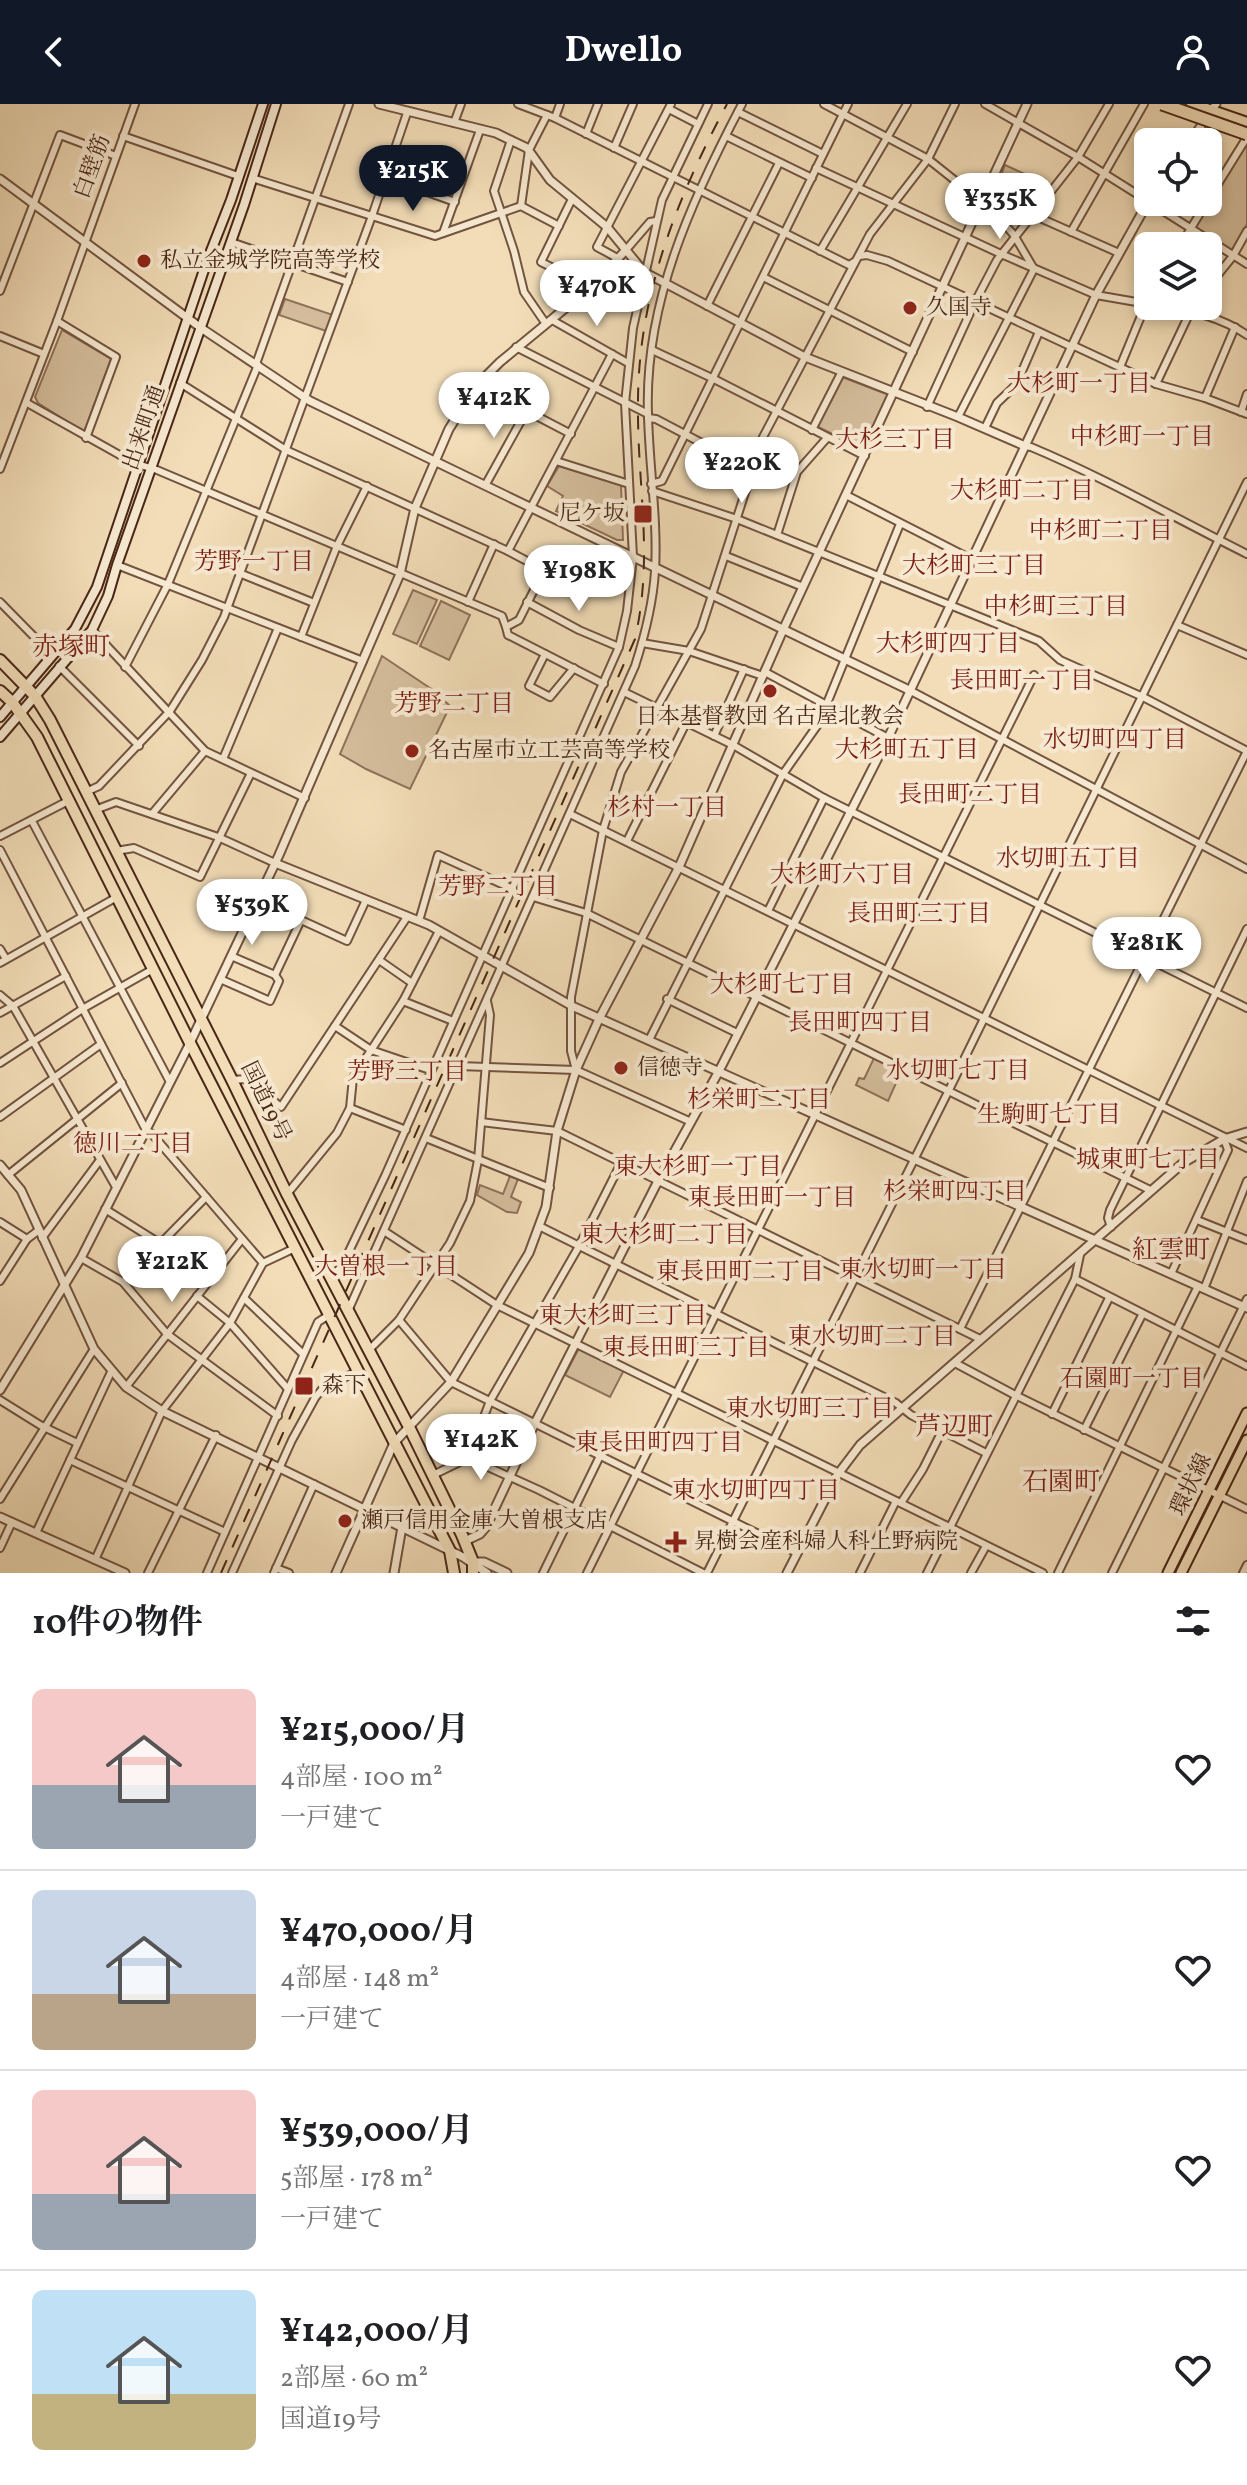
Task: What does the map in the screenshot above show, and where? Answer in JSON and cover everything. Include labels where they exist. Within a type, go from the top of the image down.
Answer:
[{"type":"highway","points":[[1154,104],[1247,136]]},
{"type":"highway","points":[[1162,104],[1247,136]]},
{"type":"highway","points":[[1180,104],[1247,126]]},
{"type":"highway","points":[[1192,104],[1214,108],[1247,126]]},
{"type":"highway","name":"国道19号","points":[[0,660],[35,696],[86,792],[287,1194],[433,1475],[465,1541],[473,1568]]},
{"type":"highway","name":"国道19号","points":[[0,691],[12,702],[37,737],[70,800],[190,1043],[450,1551],[454,1573]]},
{"type":"main road","name":"出来町通","points":[[0,717],[85,614],[97,587],[263,104]]},
{"type":"main road","name":"出来町通","points":[[0,737],[92,630],[108,596],[276,104]]},
{"type":"main road","name":"環状線","points":[[1181,1573],[1247,1413]]},
{"type":"main road","name":"環状線","points":[[1168,1573],[1247,1440]]},
{"type":"street","name":"白壁筋","points":[[0,469],[27,403],[135,104]]},
{"type":"street","points":[[125,667],[168,584],[238,420],[349,104]]},
{"type":"street","points":[[379,104],[511,140],[529,150],[550,180],[607,227],[644,272],[805,357],[1091,472],[1247,554]]},
{"type":"street","points":[[454,123],[461,104]]},
{"type":"street","points":[[518,104],[555,118],[849,265],[867,255],[888,261],[1156,384],[1244,413],[1247,394]]},
{"type":"street","points":[[555,118],[560,104]]},
{"type":"street","points":[[586,134],[598,104]]},
{"type":"street","points":[[614,148],[633,104]]},
{"type":"street","points":[[331,1277],[342,1266],[406,1130],[619,647],[633,557],[625,403],[637,303],[656,221],[672,178],[708,104]]},
{"type":"street","points":[[348,1311],[624,692],[642,643],[655,569],[648,416],[652,350],[665,283],[681,230],[742,104]]},
{"type":"street","points":[[824,104],[928,159],[983,201],[1014,235],[1034,269]]},
{"type":"street","points":[[652,488],[662,481],[686,435],[848,104]]},
{"type":"street","points":[[820,251],[907,104]]},
{"type":"street","points":[[576,1070],[571,1051],[571,997],[603,830],[621,772],[701,629],[763,437],[870,234],[928,159],[955,104]]},
{"type":"street","points":[[985,104],[1134,193]]},
{"type":"street","points":[[336,1573],[394,1443],[451,1382],[529,1253],[541,1227],[550,1188],[557,1131],[576,1070],[599,1019],[679,867],[783,630],[1027,104]]},
{"type":"street","points":[[927,407],[975,302],[1001,254],[1078,157],[1109,104]]},
{"type":"street","points":[[1071,232],[1144,104]]},
{"type":"street","points":[[619,259],[597,247],[670,106],[698,124]]},
{"type":"street","points":[[1199,128],[1214,108]]},
{"type":"street","points":[[738,112],[823,154]]},
{"type":"street","points":[[86,792],[99,786],[170,711],[224,617],[407,113]]},
{"type":"street","points":[[521,206],[529,150],[547,115]]},
{"type":"street","points":[[443,233],[480,130]]},
{"type":"street","points":[[0,291],[60,135],[116,156]]},
{"type":"street","points":[[123,136],[238,176]]},
{"type":"street","points":[[726,136],[812,178]]},
{"type":"street","points":[[1222,178],[1247,136]]},
{"type":"street","points":[[511,140],[494,191],[524,292],[549,322],[628,363]]},
{"type":"street","points":[[707,306],[779,163]]},
{"type":"street","points":[[816,168],[1096,295],[1134,300]]},
{"type":"street","points":[[385,177],[455,202]]},
{"type":"street","points":[[252,178],[435,236],[521,206],[559,226]]},
{"type":"street","points":[[0,179],[201,328],[306,398],[911,691],[1247,869]]},
{"type":"street","points":[[572,199],[541,262],[591,287]]},
{"type":"street","points":[[1031,214],[1119,253]]},
{"type":"street","points":[[465,1541],[480,1534],[486,1527],[535,1423],[689,1121],[719,1071],[911,691],[1096,295],[1140,216]]},
{"type":"street","points":[[1170,216],[1247,264]]},
{"type":"street","points":[[1188,232],[1198,216]]},
{"type":"street","points":[[0,1390],[81,1258],[190,1043],[275,863],[400,574],[415,508],[449,429],[477,385],[516,347],[591,287],[650,222],[656,221]]},
{"type":"street","points":[[1222,270],[1247,231]]},
{"type":"street","points":[[231,242],[348,282]]},
{"type":"street","points":[[958,417],[1034,269]]},
{"type":"street","points":[[763,277],[913,352]]},
{"type":"street","points":[[598,280],[637,303]]},
{"type":"street","points":[[1120,367],[1140,320]]},
{"type":"street","points":[[1156,384],[1185,320]]},
{"type":"street","points":[[1219,320],[1247,335]]},
{"type":"street","points":[[57,321],[116,357],[86,438]]},
{"type":"street","points":[[1205,398],[1235,327]]},
{"type":"street","points":[[985,428],[997,403],[1016,385],[1039,332]]},
{"type":"street","points":[[0,336],[44,354]]},
{"type":"street","points":[[516,347],[753,470]]},
{"type":"street","points":[[652,350],[865,456]]},
{"type":"street","points":[[508,551],[612,354]]},
{"type":"street","points":[[812,430],[841,373]]},
{"type":"street","points":[[180,383],[286,450],[494,544],[544,570],[519,620],[506,627]]},
{"type":"street","points":[[477,385],[571,434]]},
{"type":"street","points":[[27,403],[138,464],[502,616],[508,635],[604,684]]},
{"type":"street","points":[[486,484],[527,410]]},
{"type":"street","points":[[777,535],[797,472],[827,438]]},
{"type":"street","points":[[556,461],[629,484]]},
{"type":"street","points":[[468,1458],[705,1573],[774,1442],[811,1362],[949,1090],[1247,482]]},
{"type":"street","points":[[301,637],[337,546],[367,486]]},
{"type":"street","points":[[652,488],[737,519],[1039,641],[1060,660],[1143,697],[1247,751],[960,1329]]},
{"type":"street","points":[[846,495],[973,560]]},
{"type":"street","points":[[649,1040],[783,774],[819,723],[900,524]]},
{"type":"street","points":[[468,602],[494,544]]},
{"type":"street","points":[[726,556],[803,587]]},
{"type":"street","points":[[117,565],[363,661]]},
{"type":"street","points":[[239,573],[314,603]]},
{"type":"street","points":[[0,602],[52,655]]},
{"type":"street","points":[[527,602],[619,647]]},
{"type":"street","points":[[1177,625],[1247,655]]},
{"type":"street","points":[[223,759],[278,628]]},
{"type":"street","points":[[92,630],[205,751],[305,798]]},
{"type":"street","points":[[642,643],[689,651],[764,674],[888,738]]},
{"type":"street","points":[[545,654],[529,686],[550,697],[574,668]]},
{"type":"street","points":[[59,666],[139,746]]},
{"type":"street","points":[[714,736],[744,669]]},
{"type":"street","points":[[587,1573],[1034,675]]},
{"type":"street","points":[[624,692],[733,745],[824,798],[852,809],[1247,1008]]},
{"type":"street","points":[[627,841],[686,723]]},
{"type":"street","points":[[152,814],[205,751]]},
{"type":"street","points":[[116,851],[134,848],[200,877],[251,773]]},
{"type":"street","points":[[768,911],[824,798]]},
{"type":"street","points":[[0,836],[70,800]]},
{"type":"street","points":[[95,810],[116,802],[152,814],[218,837],[419,921],[599,1019],[1201,1288],[1246,1305],[1112,1573]]},
{"type":"street","points":[[570,814],[1247,1148]]},
{"type":"street","points":[[32,821],[170,1082]]},
{"type":"street","points":[[0,850],[146,1130],[263,1263]]},
{"type":"street","points":[[419,921],[438,855],[513,889]]},
{"type":"street","points":[[0,949],[3,961],[117,897]]},
{"type":"street","points":[[533,897],[586,913],[641,939],[1150,1190]]},
{"type":"street","points":[[257,900],[347,941],[366,900]]},
{"type":"street","points":[[232,1080],[246,1079],[281,1107],[407,917]]},
{"type":"street","points":[[275,975],[301,920]]},
{"type":"street","points":[[1111,1227],[1108,1218],[1247,929]]},
{"type":"street","points":[[287,1194],[337,1133],[350,1108],[353,1078],[403,1001],[439,931]]},
{"type":"street","points":[[220,979],[270,1001],[279,981],[275,975],[231,956]]},
{"type":"street","points":[[379,960],[412,983]]},
{"type":"street","points":[[0,1052],[3,1061],[84,1008],[154,968]]},
{"type":"street","points":[[0,1013],[66,976]]},
{"type":"street","points":[[0,995],[13,1006],[116,1187]]},
{"type":"street","points":[[667,999],[737,1033]]},
{"type":"street","points":[[403,1001],[453,1021]]},
{"type":"street","points":[[369,1350],[399,1320],[465,1215],[478,1160],[490,1015],[487,1001]]},
{"type":"street","points":[[335,1026],[371,1050],[430,1070]]},
{"type":"street","points":[[0,1117],[101,1044]]},
{"type":"street","points":[[458,1066],[576,1070],[689,1121]]},
{"type":"street","points":[[8,1175],[122,1083]]},
{"type":"street","points":[[350,1108],[406,1130]]},
{"type":"street","points":[[481,1122],[557,1131],[980,1339]]},
{"type":"street","points":[[799,1573],[788,1571],[838,1474],[860,1445],[1183,1163],[1224,1139],[1247,1132]]},
{"type":"street","points":[[426,1138],[550,1188]]},
{"type":"street","points":[[1171,1274],[1228,1150],[1224,1139]]},
{"type":"street","points":[[0,1281],[27,1239],[40,1234],[100,1160]]},
{"type":"street","points":[[433,1475],[468,1458],[490,1401],[578,1248],[621,1163]]},
{"type":"street","points":[[0,1165],[21,1190],[94,1349],[126,1387],[162,1411],[402,1527],[487,1573]]},
{"type":"street","points":[[1058,1573],[1201,1288],[1247,1181]]},
{"type":"street","points":[[123,1282],[206,1197]]},
{"type":"street","points":[[105,1209],[161,1244]]},
{"type":"street","points":[[1197,1220],[1247,1240]]},
{"type":"street","points":[[0,1222],[27,1239]]},
{"type":"street","points":[[541,1227],[903,1408],[986,1453]]},
{"type":"street","points":[[384,1231],[497,1305],[1043,1573]]},
{"type":"street","points":[[126,1387],[242,1239]]},
{"type":"street","points":[[95,1560],[162,1411],[230,1323],[263,1263],[295,1248]]},
{"type":"street","points":[[927,1573],[1075,1279],[1080,1255]]},
{"type":"street","points":[[81,1258],[123,1282],[167,1334],[278,1416]]},
{"type":"street","points":[[1075,1279],[1247,1366]]},
{"type":"street","points":[[197,1296],[230,1323],[288,1389]]},
{"type":"street","points":[[244,1298],[303,1354]]},
{"type":"street","points":[[1052,1414],[1109,1298]]},
{"type":"street","points":[[207,1573],[318,1322],[329,1315]]},
{"type":"street","points":[[1084,1430],[1142,1315]]},
{"type":"street","points":[[399,1320],[451,1382],[797,1553]]},
{"type":"street","points":[[0,1499],[94,1349]]},
{"type":"street","points":[[955,1363],[1247,1509]]},
{"type":"street","points":[[232,1573],[279,1468],[318,1392],[358,1371]]},
{"type":"street","points":[[36,1533],[111,1372]]},
{"type":"street","points":[[0,1400],[77,1443]]},
{"type":"street","points":[[860,1573],[898,1502],[923,1469],[942,1431]]},
{"type":"street","points":[[148,1573],[216,1435]]},
{"type":"street","points":[[543,1573],[600,1456]]},
{"type":"street","points":[[70,1460],[225,1532]]},
{"type":"street","points":[[289,1573],[275,1570],[314,1484]]},
{"type":"street","points":[[0,1517],[125,1573]]},
{"type":"street","points":[[0,1548],[12,1522]]},
{"type":"street","points":[[394,1573],[402,1527]]},
{"type":"street","points":[[971,1573],[986,1546]]},
{"type":"street","points":[[473,1568],[484,1562],[507,1573]]},
{"type":"street","points":[[1017,1573],[1023,1562]]},
{"type":"street","points":[[1243,1573],[1247,1565]]},
{"type":"shaded area","points":[[1244,147],[1247,148],[1247,224],[1234,249],[1228,250],[1222,246],[1222,232],[1201,232],[1196,229],[1202,216],[1222,216],[1222,183]]},
{"type":"shaded area","points":[[1005,165],[1027,175],[1007,217],[991,199]]},
{"type":"shaded area","points":[[285,299],[333,315],[326,331],[279,315]]},
{"type":"shaded area","points":[[62,330],[111,359],[84,432],[38,403],[35,397]]},
{"type":"shaded area","points":[[842,377],[889,395],[863,449],[816,426]]},
{"type":"shaded area","points":[[559,466],[621,485],[623,540],[556,511],[563,496],[547,486]]},
{"type":"shaded area","points":[[413,590],[437,600],[417,644],[393,634]]},
{"type":"shaded area","points":[[441,601],[470,615],[449,660],[420,646]]},
{"type":"shaded area","points":[[382,656],[433,690],[450,706],[410,789],[340,754]]},
{"type":"shaded area","points":[[874,1058],[901,1072],[888,1101],[856,1085],[859,1078],[864,1079]]},
{"type":"shaded area","points":[[510,1176],[518,1179],[511,1197],[521,1202],[517,1213],[507,1212],[477,1195],[480,1185],[503,1194]]},
{"type":"shaded area","points":[[579,1348],[624,1370],[610,1397],[565,1375]]},
{"type":"railway","points":[[221,1573],[635,639],[641,608],[644,549],[638,403],[645,324],[653,286],[677,211],[727,104]]},
{"type":"place","name":"私立金城学院高等学校","points":[[144,261]]},
{"type":"place","name":"久国寺","points":[[910,308]]},
{"type":"place","name":"尼ケ坂","points":[[643,514]]},
{"type":"place","name":"日本基督教団 名古屋北教会","points":[[770,691]]},
{"type":"place","name":"名古屋市立工芸高等学校","points":[[412,751]]},
{"type":"place","name":"信徳寺","points":[[621,1068]]},
{"type":"place","name":"森下","points":[[304,1386]]},
{"type":"place","name":"瀬戸信用金庫 大曽根支店","points":[[345,1521]]},
{"type":"place","name":"昇樹会産科婦人科上野病院","points":[[676,1542]]},
{"type":"district","name":"大杉町一丁目","points":[[1079,385]]},
{"type":"district","name":"中杉町一丁目","points":[[1142,438]]},
{"type":"district","name":"大杉三丁目","points":[[895,441]]},
{"type":"district","name":"大杉町二丁目","points":[[1022,492]]},
{"type":"district","name":"中杉町二丁目","points":[[1101,532]]},
{"type":"district","name":"芳野一丁目","points":[[254,563]]},
{"type":"district","name":"大杉町三丁目","points":[[974,567]]},
{"type":"district","name":"中杉町三丁目","points":[[1056,608]]},
{"type":"district","name":"大杉町四丁目","points":[[948,645]]},
{"type":"district","name":"赤塚町","points":[[71,648]]},
{"type":"district","name":"長田町一丁目","points":[[1022,682]]},
{"type":"district","name":"芳野二丁目","points":[[454,705]]},
{"type":"district","name":"水切町四丁目","points":[[1115,741]]},
{"type":"district","name":"大杉町五丁目","points":[[907,751]]},
{"type":"district","name":"長田町二丁目","points":[[970,796]]},
{"type":"district","name":"杉村一丁目","points":[[667,809]]},
{"type":"district","name":"水切町五丁目","points":[[1068,860]]},
{"type":"district","name":"大杉町六丁目","points":[[842,876]]},
{"type":"district","name":"芳野二丁目","points":[[498,888]]},
{"type":"district","name":"長田町三丁目","points":[[919,915]]},
{"type":"district","name":"大杉町七丁目","points":[[782,986]]},
{"type":"district","name":"長田町四丁目","points":[[860,1024]]},
{"type":"district","name":"水切町七丁目","points":[[958,1072]]},
{"type":"district","name":"芳野三丁目","points":[[407,1073]]},
{"type":"district","name":"杉栄町二丁目","points":[[759,1101]]},
{"type":"district","name":"生駒町七丁目","points":[[1049,1116]]},
{"type":"district","name":"徳川二丁目","points":[[133,1145]]},
{"type":"district","name":"城東町七丁目","points":[[1148,1161]]},
{"type":"district","name":"東大杉町一丁目","points":[[698,1168]]},
{"type":"district","name":"杉栄町四丁目","points":[[955,1193]]},
{"type":"district","name":"東長田町一丁目","points":[[772,1199]]},
{"type":"district","name":"東大杉町二丁目","points":[[664,1236]]},
{"type":"district","name":"紅雲町","points":[[1171,1251]]},
{"type":"district","name":"大曽根一丁目","points":[[386,1268]]},
{"type":"district","name":"東水切町一丁目","points":[[923,1271]]},
{"type":"district","name":"東長田町二丁目","points":[[740,1273]]},
{"type":"district","name":"東大杉町三丁目","points":[[623,1317]]},
{"type":"district","name":"東水切町二丁目","points":[[872,1338]]},
{"type":"district","name":"東長田町三丁目","points":[[686,1349]]},
{"type":"district","name":"石園町一丁目","points":[[1132,1380]]},
{"type":"district","name":"東水切町三丁目","points":[[810,1410]]},
{"type":"district","name":"芦辺町","points":[[954,1428]]},
{"type":"district","name":"東長田町四丁目","points":[[659,1444]]},
{"type":"district","name":"石園町","points":[[1061,1483]]},
{"type":"district","name":"東水切町四丁目","points":[[756,1492]]}]
